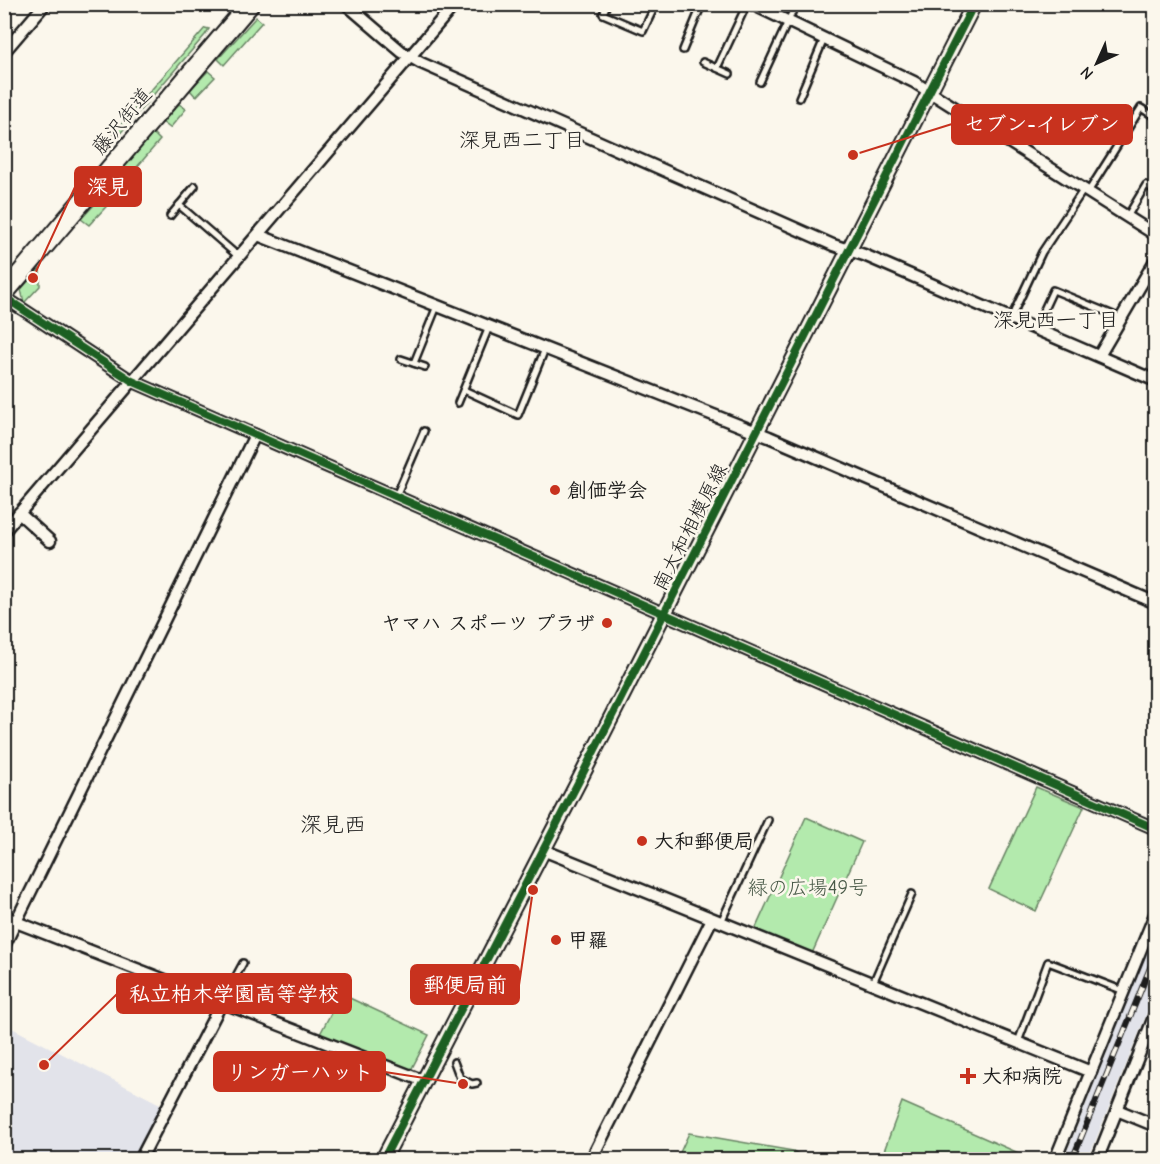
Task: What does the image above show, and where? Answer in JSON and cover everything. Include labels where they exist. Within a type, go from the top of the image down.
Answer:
[{"type":"highway","name":"藤沢街道","points":[[4,295],[250,4]]},
{"type":"street","points":[[4,52],[45,4]]},
{"type":"street","points":[[346,4],[410,58],[1155,381]]},
{"type":"street","points":[[4,531],[455,4]]},
{"type":"street","points":[[752,4],[914,82],[1155,234]]},
{"type":"street","name":"南大和相模原線","points":[[383,1160],[974,4]]},
{"type":"street","points":[[258,234],[757,432],[1155,603]]},
{"type":"street","points":[[1098,356],[1155,259]]},
{"type":"street","points":[[4,295],[132,381],[1155,829]]},
{"type":"street","points":[[4,946],[255,435]]},
{"type":"street","points":[[19,513],[50,541]]},
{"type":"street","points":[[543,850],[1091,1072]]},
{"type":"street","points":[[1055,1160],[1155,912]]},
{"type":"street","points":[[4,915],[16,922],[424,1082]]},
{"type":"street","points":[[591,1160],[717,921]]},
{"type":"street","points":[[140,1160],[222,1002]]},
{"type":"street","points":[[1097,1160],[1155,1012]]},
{"type":"street","points":[[1117,1110],[1155,1126]]},
{"type":"lane","points":[[607,4],[603,14],[643,32],[656,4]]},
{"type":"lane","points":[[683,50],[702,4]]},
{"type":"lane","points":[[717,68],[747,4]]},
{"type":"lane","points":[[760,82],[796,4]]},
{"type":"lane","points":[[799,98],[825,38]]},
{"type":"lane","points":[[703,62],[730,74]]},
{"type":"lane","points":[[1011,318],[1042,252],[1141,108],[1155,117]]},
{"type":"lane","points":[[1127,217],[1146,185],[1155,191]]},
{"type":"lane","points":[[170,216],[195,186]]},
{"type":"lane","points":[[179,205],[239,257]]},
{"type":"lane","points":[[1035,329],[1053,290],[1121,318]]},
{"type":"lane","points":[[414,363],[438,305]]},
{"type":"lane","points":[[458,403],[489,327]]},
{"type":"lane","points":[[464,390],[518,415],[545,349]]},
{"type":"lane","points":[[401,359],[425,367]]},
{"type":"lane","points":[[396,496],[424,431]]},
{"type":"lane","points":[[717,921],[768,820]]},
{"type":"lane","points":[[872,984],[912,894]]},
{"type":"lane","points":[[1017,1043],[1048,962],[1124,991]]},
{"type":"lane","points":[[222,1002],[243,963]]},
{"type":"lane","points":[[454,1062],[460,1078],[472,1084],[477,1083]]},
{"type":"shaded area","points":[[1155,932],[1155,993],[1088,1159],[1064,1159]]},
{"type":"shaded area","points":[[4,1024],[162,1105],[134,1159],[5,1159]]},
{"type":"green space","points":[[256,17],[262,22],[224,65],[218,59]]},
{"type":"green space","points":[[205,28],[209,29],[205,35],[117,137],[113,134]]},
{"type":"green space","points":[[208,71],[215,77],[196,97],[190,90]]},
{"type":"green space","points":[[179,104],[186,109],[170,128],[162,122]]},
{"type":"green space","points":[[153,133],[160,140],[126,180],[117,172]]},
{"type":"green space","points":[[107,191],[117,195],[89,225],[81,219]]},
{"type":"green space","points":[[40,269],[40,286],[24,303],[21,289]]},
{"type":"green space","points":[[1036,787],[1084,807],[1036,911],[989,889]]},
{"type":"green space","name":"緑の広場49号","points":[[806,817],[862,842],[810,958],[754,932]]},
{"type":"green space","points":[[341,994],[429,1035],[411,1070],[320,1034]]},
{"type":"green space","points":[[902,1102],[1032,1159],[881,1159]]},
{"type":"green space","points":[[689,1133],[793,1151],[807,1159],[677,1159]]},
{"type":"railway","points":[[1072,1160],[1156,953]]},
{"type":"cycle path","points":[[383,1160],[583,773],[974,4]]},
{"type":"cycle path","points":[[4,297],[132,381],[1156,829]]},
{"type":"place","name":"セブン-イレブン","points":[[853,155]]},
{"type":"place","name":"深見","points":[[33,278]]},
{"type":"place","name":"創価学会","points":[[555,490]]},
{"type":"place","name":"ヤマハ スポーツ プラザ","points":[[607,623]]},
{"type":"place","name":"大和郵便局","points":[[642,841]]},
{"type":"place","name":"郵便局前","points":[[533,890]]},
{"type":"place","name":"甲羅","points":[[556,940]]},
{"type":"place","name":"私立柏木学園高等学校","points":[[44,1065]]},
{"type":"place","name":"大和病院","points":[[968,1076]]},
{"type":"place","name":"リンガーハット","points":[[463,1084]]},
{"type":"district","name":"深見西二丁目","points":[[522,140]]},
{"type":"district","name":"深見西一丁目","points":[[1056,320]]},
{"type":"district","name":"深見西","points":[[333,825]]}]
